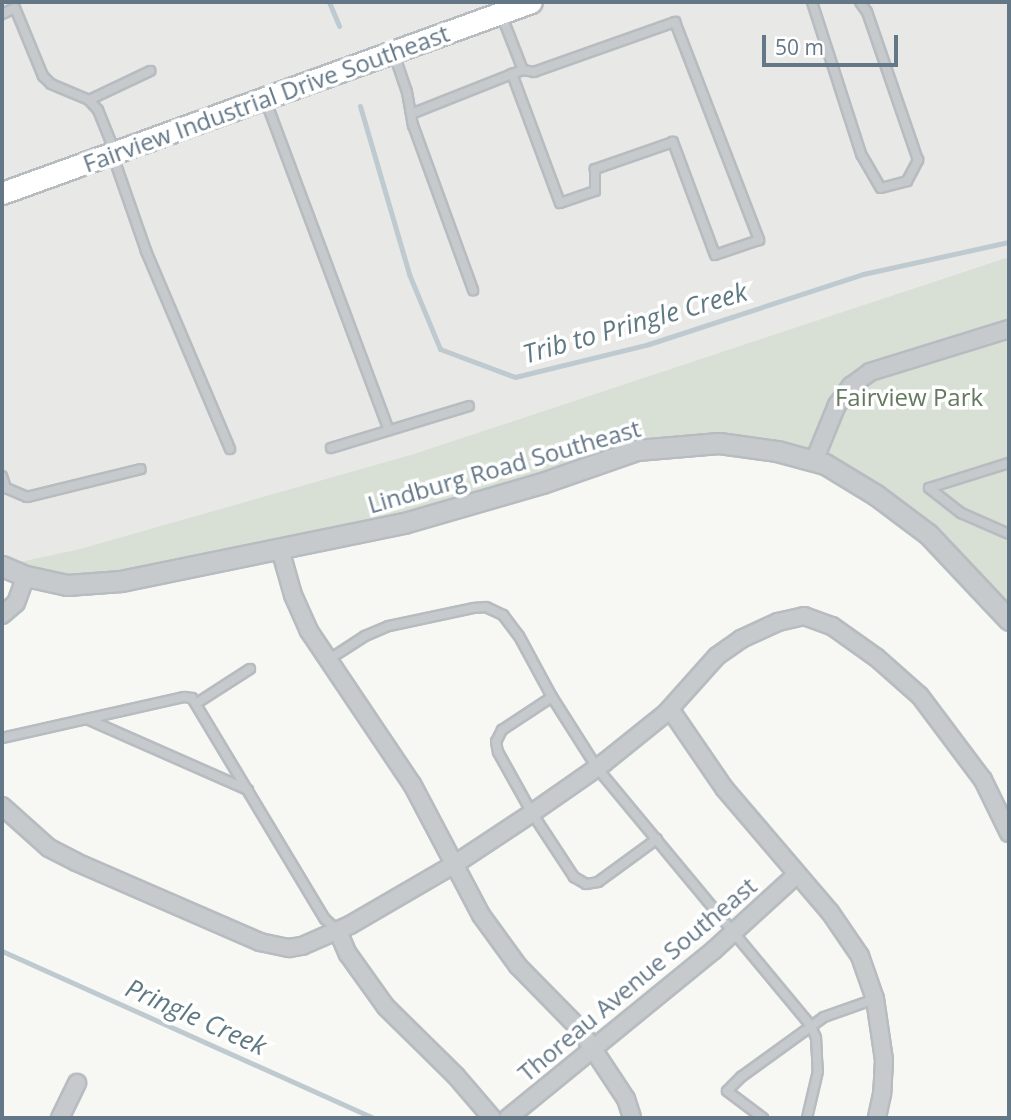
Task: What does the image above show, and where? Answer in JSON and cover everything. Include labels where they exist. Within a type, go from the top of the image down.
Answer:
[{"type":"main road","name":"Fairview Industrial Drive Southeast","points":[[2,193],[531,2]]},
{"type":"street","points":[[814,461],[836,405],[851,386],[870,372],[1009,329]]},
{"type":"street","name":"Lindburg Road Southeast","points":[[2,566],[26,576],[67,585],[100,584],[280,549],[451,510],[637,450],[719,443],[777,451],[825,464],[876,495],[928,534],[1009,621]]},
{"type":"street","points":[[280,549],[298,610],[327,660],[387,743],[498,942],[579,1028],[626,1099],[632,1118]]},
{"type":"street","points":[[2,615],[16,603],[26,576]]},
{"type":"street","points":[[2,806],[49,848],[76,862],[260,942],[289,948],[338,931],[455,864],[597,768],[670,709],[709,664],[741,639],[778,622],[804,616],[832,626],[877,658],[920,696],[983,780],[1009,834]]},
{"type":"street","points":[[670,709],[724,788],[830,912],[860,956],[874,999],[884,1060],[877,1118]]},
{"type":"street","name":"Thoreau Avenue Southeast","points":[[508,1118],[734,932],[796,875]]},
{"type":"street","points":[[338,931],[348,954],[386,1007],[456,1076],[492,1118]]},
{"type":"street","points":[[60,1118],[77,1083]]},
{"type":"lane","points":[[812,2],[861,154],[881,188],[907,181],[918,160],[867,12],[860,2]]},
{"type":"lane","points":[[2,14],[15,8],[43,76],[51,84],[89,100],[98,110],[146,251],[230,449]]},
{"type":"lane","points":[[500,13],[523,70]]},
{"type":"lane","points":[[411,114],[523,70],[534,72],[675,22],[759,240],[715,255],[673,142],[595,169],[595,191],[560,204],[512,75]]},
{"type":"lane","points":[[393,52],[407,92],[411,114],[473,290]]},
{"type":"lane","points":[[89,100],[150,71]]},
{"type":"lane","points":[[264,98],[389,430]]},
{"type":"lane","points":[[331,448],[469,406]]},
{"type":"lane","points":[[1009,463],[929,488],[961,513],[1009,534]]},
{"type":"lane","points":[[2,475],[6,488],[27,497],[141,469]]},
{"type":"lane","points":[[327,660],[380,629],[486,607],[503,615],[597,768],[811,1026],[816,1038],[818,1071],[807,1118]]},
{"type":"lane","points":[[197,703],[250,669]]},
{"type":"lane","points":[[2,738],[184,697],[197,703],[325,919],[338,931]]},
{"type":"lane","points":[[552,697],[502,730],[496,741],[498,752],[532,814],[574,877],[586,884],[598,883],[657,839]]},
{"type":"lane","points":[[87,719],[248,790]]},
{"type":"lane","points":[[763,1118],[727,1091],[741,1077],[824,1017],[874,999]]},
{"type":"shaded area","points":[[2,2],[1009,2],[1009,258],[355,497],[2,570]]},
{"type":"green space","name":"Fairview Park","points":[[1009,257],[1009,620],[928,534],[825,464],[666,446],[542,483],[100,584],[2,566],[80,549],[414,454]]},
{"type":"waterway","name":"Trib to Pringle Creek","points":[[329,2],[339,26]]},
{"type":"waterway","name":"Trib to Pringle Creek","points":[[360,106],[409,274],[440,349],[515,377],[649,344],[863,274],[1009,242]]},
{"type":"waterway","name":"Pringle Creek","points":[[2,951],[374,1118]]}]
